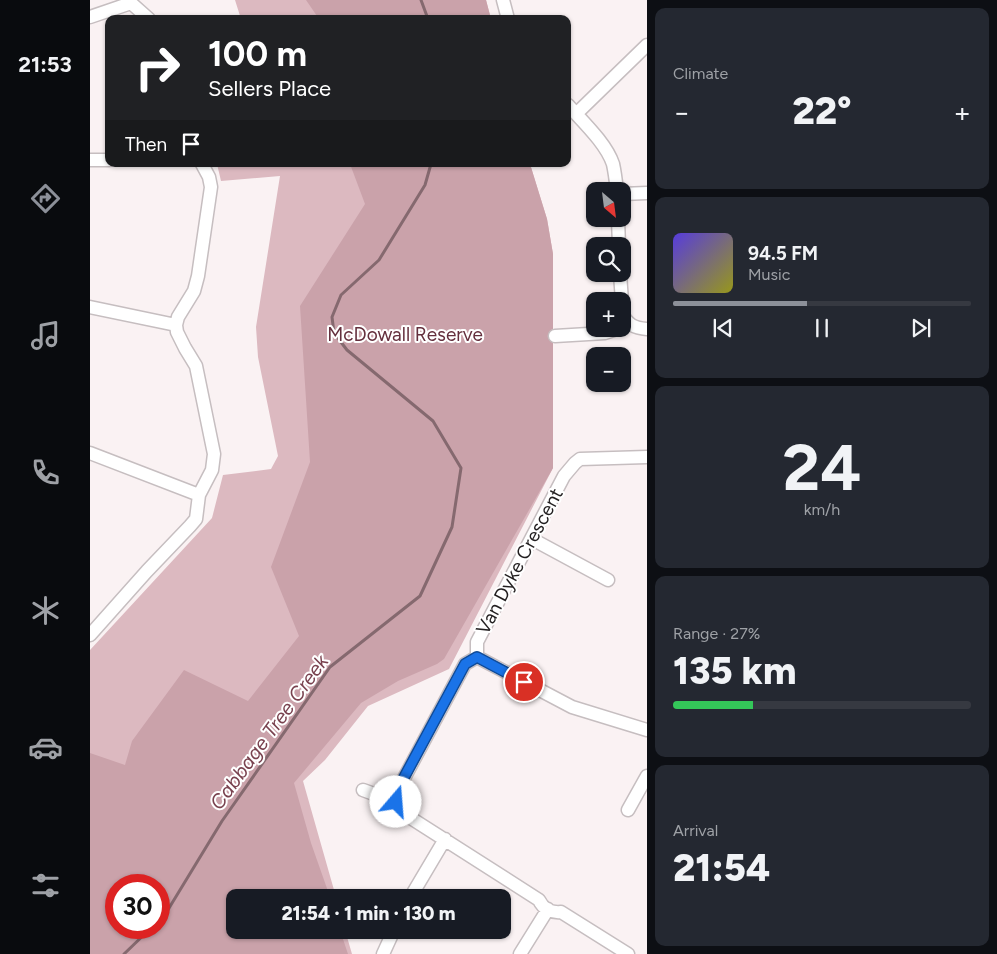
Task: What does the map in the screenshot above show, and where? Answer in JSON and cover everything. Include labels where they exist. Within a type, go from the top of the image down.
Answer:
[{"type":"street","points":[[503,0],[507,15]]},
{"type":"street","points":[[90,18],[130,2],[145,15]]},
{"type":"street","points":[[615,182],[609,155],[594,134],[572,110],[647,45]]},
{"type":"street","points":[[90,160],[105,160]]},
{"type":"street","points":[[90,635],[147,570],[196,519],[200,495],[212,470],[214,454],[196,366],[177,332],[176,325],[178,317],[194,291],[198,276],[211,187],[209,177],[204,167]]},
{"type":"street","points":[[631,194],[647,194]]},
{"type":"street","points":[[90,307],[176,325]]},
{"type":"street","points":[[631,326],[647,329]]},
{"type":"street","points":[[555,336],[586,334]]},
{"type":"street","points":[[90,453],[200,495]]},
{"type":"street","name":"Van Dyke Crescent","points":[[396,802],[395,796],[400,785],[465,664],[477,657],[476,642],[564,476],[580,459],[647,457]]},
{"type":"street","points":[[532,539],[608,580]]},
{"type":"street","points":[[477,657],[572,707],[647,730]]},
{"type":"street","points":[[628,810],[647,776]]},
{"type":"street","points":[[363,790],[396,802],[399,809],[406,815],[539,900],[542,906],[554,913],[561,912],[628,954]]},
{"type":"street","points":[[415,889],[445,839]]},
{"type":"street","points":[[520,954],[548,909]]},
{"type":"street","points":[[382,954],[390,939]]},
{"type":"green space","points":[[235,0],[486,0],[490,15],[240,15]]},
{"type":"green space","points":[[306,0],[486,0],[490,15],[316,15]]},
{"type":"green space","name":"McDowall Reserve","points":[[218,167],[531,167],[547,219],[553,254],[553,468],[449,669],[368,706],[325,760],[303,781],[334,889],[226,889],[226,939],[348,939],[352,954],[90,954],[90,650],[212,518],[223,475],[271,469],[278,456],[258,357],[256,327],[280,176],[221,181]]},
{"type":"green space","name":"McDowall Reserve","points":[[351,167],[531,167],[547,219],[553,254],[553,468],[444,659],[398,681],[361,703],[294,783],[311,843],[327,889],[226,889],[226,939],[343,939],[348,954],[90,954],[90,753],[125,765],[132,741],[184,670],[248,701],[299,636],[271,567],[310,462],[300,306],[365,204]]},
{"type":"waterway","name":"Cabbage Tree Creek","points":[[421,0],[427,15]]},
{"type":"waterway","name":"Cabbage Tree Creek","points":[[170,906],[222,821],[330,667],[420,596],[452,527],[461,468],[433,421],[347,350],[334,333],[332,317],[341,295],[379,260],[425,185],[430,167]]},
{"type":"waterway","name":"Cabbage Tree Creek","points":[[124,954],[140,939]]},
{"type":"route","points":[[396,802],[395,796],[400,785],[465,664],[477,657],[524,682]]}]
